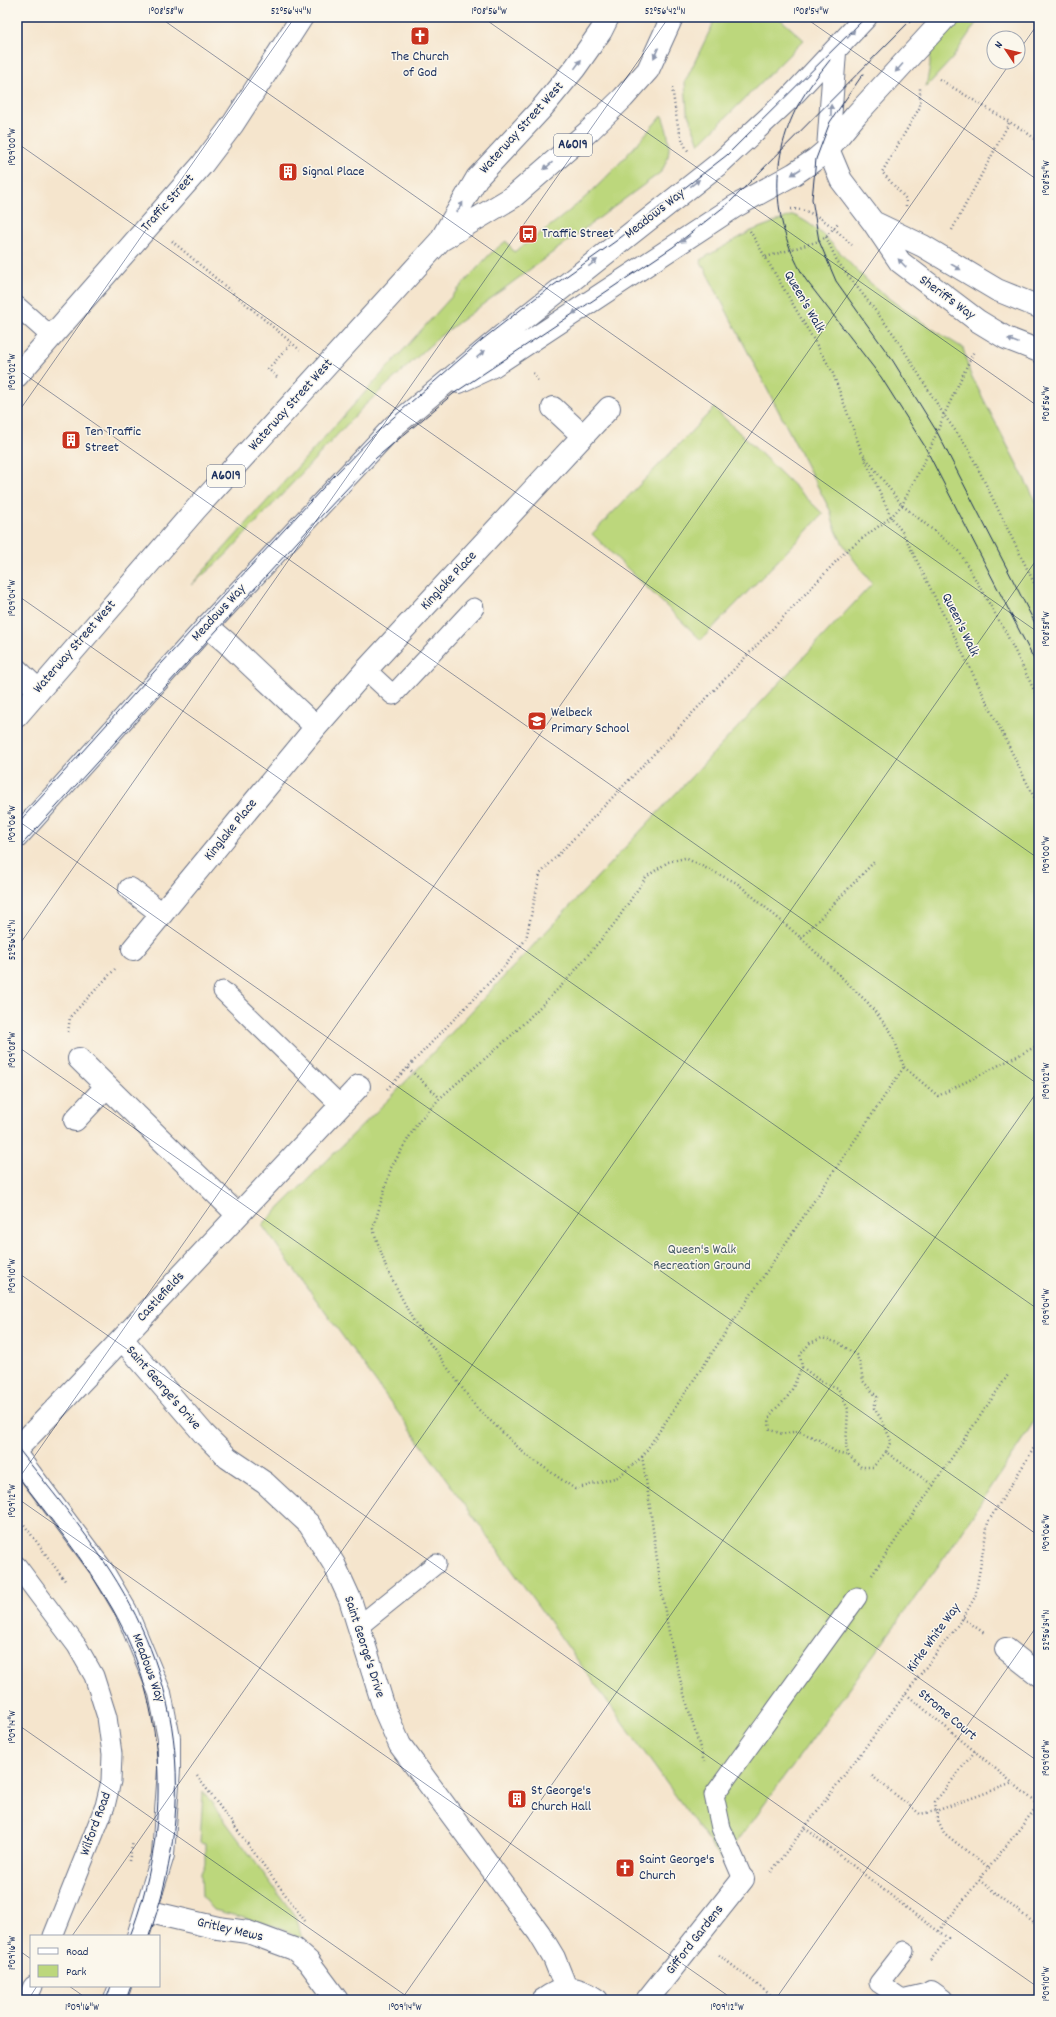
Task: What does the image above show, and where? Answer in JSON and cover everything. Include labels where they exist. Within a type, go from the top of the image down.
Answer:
[{"type":"street","name":"Traffic Street","points":[[17,376],[202,165],[233,124],[302,17]]},
{"type":"street","name":"Waterway Street West","points":[[17,716],[196,509],[440,241],[477,178],[542,108],[566,79],[601,31],[608,17]]},
{"type":"street","name":"Waterway Street West","points":[[440,241],[513,197],[589,131],[623,98],[648,70],[672,17]]},
{"type":"street","name":"Meadows Way","points":[[17,837],[207,626],[394,426],[515,325],[720,163],[767,121],[835,52],[866,17]]},
{"type":"street","name":"Meadows Way","points":[[430,397],[493,366],[734,207],[794,174],[828,149],[856,115],[946,17]]},
{"type":"street","points":[[828,149],[835,52]]},
{"type":"street","name":"Sheriffs Way","points":[[828,149],[841,180],[874,222],[900,262],[941,294],[1006,338],[1039,351]]},
{"type":"street","name":"Sheriffs Way","points":[[874,222],[923,246],[997,290],[1039,307]]},
{"type":"street","points":[[553,408],[583,436]]},
{"type":"street","name":"Kinglake Place","points":[[133,949],[366,670],[609,408]]},
{"type":"street","points":[[207,626],[226,642],[316,728]]},
{"type":"street","points":[[17,670],[38,690]]},
{"type":"street","points":[[130,888],[162,914]]},
{"type":"street","points":[[79,1059],[238,1215]]},
{"type":"street","name":"Castlefields","points":[[17,1449],[359,1086]]},
{"type":"street","points":[[76,1120],[106,1087]]},
{"type":"street","name":"Saint George's Drive","points":[[122,1339],[204,1434],[228,1458],[265,1484],[309,1524],[334,1564],[350,1599],[385,1711],[400,1745],[539,1933],[554,1958],[566,1988]]},
{"type":"street","name":"Meadows Way","points":[[17,1456],[102,1570],[126,1611],[160,1693],[169,1738],[168,1791],[163,1855],[138,1935]]},
{"type":"street","points":[[1006,1649],[1039,1675]]},
{"type":"street","name":"Gifford Gardens","points":[[647,2000],[697,1939],[743,1879]]},
{"type":"street","name":"Gritley Mews","points":[[146,1911],[218,1928],[248,1932],[294,1949],[308,1961],[337,2000]]},
{"type":"street","points":[[115,2000],[120,1987]]},
{"type":"street","points":[[543,2000],[551,1994],[566,1988],[589,1994],[597,2000]]},
{"type":"lane","points":[[17,306],[52,337]]},
{"type":"lane","points":[[366,670],[393,695],[474,608]]},
{"type":"lane","points":[[223,991],[318,1086],[341,1106]]},
{"type":"lane","points":[[359,1626],[436,1564]]},
{"type":"lane","name":"Wilford Road","points":[[17,1566],[77,1646],[94,1676],[107,1717],[112,1754],[111,1781],[105,1806],[53,1935]]},
{"type":"lane","points":[[743,1879],[721,1828],[714,1795],[857,1597]]},
{"type":"lane","points":[[904,1951],[879,1983],[902,1999],[937,1996]]},
{"type":"lane","points":[[27,2000],[33,1987]]},
{"type":"path","points":[[939,79],[1039,142]]},
{"type":"path","points":[[667,83],[672,88],[684,145],[691,155]]},
{"type":"path","points":[[906,199],[882,172],[920,107]]},
{"type":"path","points":[[950,234],[1009,122]]},
{"type":"path","points":[[1036,140],[1039,133]]},
{"type":"path","name":"Queen's Walk","points":[[734,207],[766,257],[832,371],[862,453],[891,517],[903,533],[1039,808]]},
{"type":"path","points":[[766,257],[818,241],[826,237],[837,261],[895,336],[944,415],[968,448],[1039,592]]},
{"type":"path","points":[[171,240],[300,350]]},
{"type":"path","points":[[277,377],[268,369],[292,343]]},
{"type":"path","points":[[359,1086],[378,1099],[504,967],[526,939],[540,874],[847,550],[891,517],[902,505],[928,454],[975,348]]},
{"type":"path","name":"Queen's Walk","points":[[862,453],[902,505],[959,551],[1005,632],[1039,700]]},
{"type":"path","points":[[904,1066],[642,1457],[618,1477],[575,1489],[526,1454],[476,1407],[413,1320],[386,1267],[373,1229],[391,1168],[418,1122],[440,1098],[512,1035],[566,981],[615,923],[646,877],[668,862],[685,858],[738,883],[801,938],[873,1009],[892,1033],[904,1066],[938,1096],[1039,1045]]},
{"type":"path","points":[[801,938],[874,862]]},
{"type":"path","points":[[79,1059],[68,1034],[70,1017],[133,949]]},
{"type":"path","points":[[408,1068],[440,1098]]},
{"type":"path","points":[[802,1367],[820,1381],[838,1388],[848,1410],[846,1447],[849,1456],[861,1468],[873,1467],[886,1452],[891,1441],[884,1422],[874,1408],[877,1398],[863,1381],[860,1364],[856,1355],[839,1344],[822,1338],[810,1343],[800,1355],[802,1367],[788,1396],[772,1411],[768,1422],[770,1430],[783,1434],[798,1431],[819,1440],[837,1453],[849,1456]]},
{"type":"path","points":[[857,1597],[934,1486],[1008,1375]]},
{"type":"path","name":"Kirke White Way","points":[[939,1931],[805,1828],[963,1618],[975,1597],[988,1522],[1039,1440]]},
{"type":"path","points":[[886,1452],[934,1486]]},
{"type":"path","points":[[642,1457],[658,1568],[674,1654],[714,1795]]},
{"type":"path","name":"Strome Court","points":[[906,1694],[1039,1804],[939,1931]]},
{"type":"path","name":"Strome Court","points":[[936,1811],[935,1802],[975,1751]]},
{"type":"path","points":[[193,1771],[205,1785],[307,1924]]},
{"type":"path","points":[[872,1776],[920,1814],[936,1811],[1013,1783]]},
{"type":"path","points":[[936,1811],[937,1818],[944,1833],[988,1868]]},
{"type":"path","points":[[979,1880],[1039,1927]]},
{"type":"path","points":[[930,1962],[948,1938],[939,1931]]},
{"type":"path","points":[[697,1939],[777,2000]]},
{"type":"green space","points":[[714,17],[778,17],[804,40],[699,144],[687,111],[685,82],[712,26]]},
{"type":"green space","points":[[957,17],[980,17],[952,59],[926,87],[930,65],[930,48]]},
{"type":"green space","points":[[662,115],[667,130],[669,151],[668,157],[661,172],[439,337],[363,407],[225,556],[191,585],[490,254],[506,241],[514,252],[564,215],[602,182]]},
{"type":"green space","name":"Queen's Walk Recreation Ground","points":[[793,215],[815,228],[859,272],[890,300],[963,348],[970,373],[1039,507],[1039,1414],[952,1547],[723,1861],[262,1225],[394,1094],[872,584],[841,541],[833,522],[831,512],[700,260],[751,231]]},
{"type":"green space","points":[[714,408],[823,514],[701,640],[592,534]]},
{"type":"green space","points":[[203,1791],[297,1919],[302,1940],[282,1928],[214,1910],[202,1896],[201,1873],[205,1864],[205,1843],[200,1842]]},
{"type":"tram line","points":[[17,824],[199,622],[334,476],[378,431],[483,339],[537,297],[616,241],[727,155],[866,17]]},
{"type":"tram line","points":[[17,850],[308,530],[376,458],[453,394],[673,247],[730,202],[914,17]]},
{"type":"tram line","points":[[830,60],[809,87],[798,105],[788,127],[782,149],[778,171],[778,193],[786,237],[806,280],[881,377],[924,445],[1039,669]]},
{"type":"tram line","points":[[863,74],[830,122],[816,159],[812,199],[819,241],[836,281],[893,361],[937,432],[1039,631]]},
{"type":"tram line","points":[[17,1447],[77,1524],[111,1572],[136,1615],[154,1660],[167,1704],[175,1750],[176,1795],[172,1842],[163,1889],[149,1935]]},
{"type":"tram line","points":[[17,1475],[67,1540],[102,1591],[131,1646],[145,1686],[154,1728],[158,1770],[157,1812],[152,1854],[143,1896],[130,1935]]},
{"type":"tram line","points":[[106,2000],[111,1987]]},
{"type":"tram line","points":[[126,2000],[131,1987]]},
{"type":"place","name":"The Church of God","points":[[420,36]]},
{"type":"place","name":"Signal Place","points":[[288,172]]},
{"type":"place","name":"Traffic Street","points":[[528,234]]},
{"type":"place","name":"Ten Traffic Street","points":[[71,440]]},
{"type":"place","name":"Welbeck Primary School","points":[[537,721]]},
{"type":"place","name":"St George's Church Hall","points":[[517,1799]]},
{"type":"place","name":"Saint George's Church","points":[[625,1868]]}]
